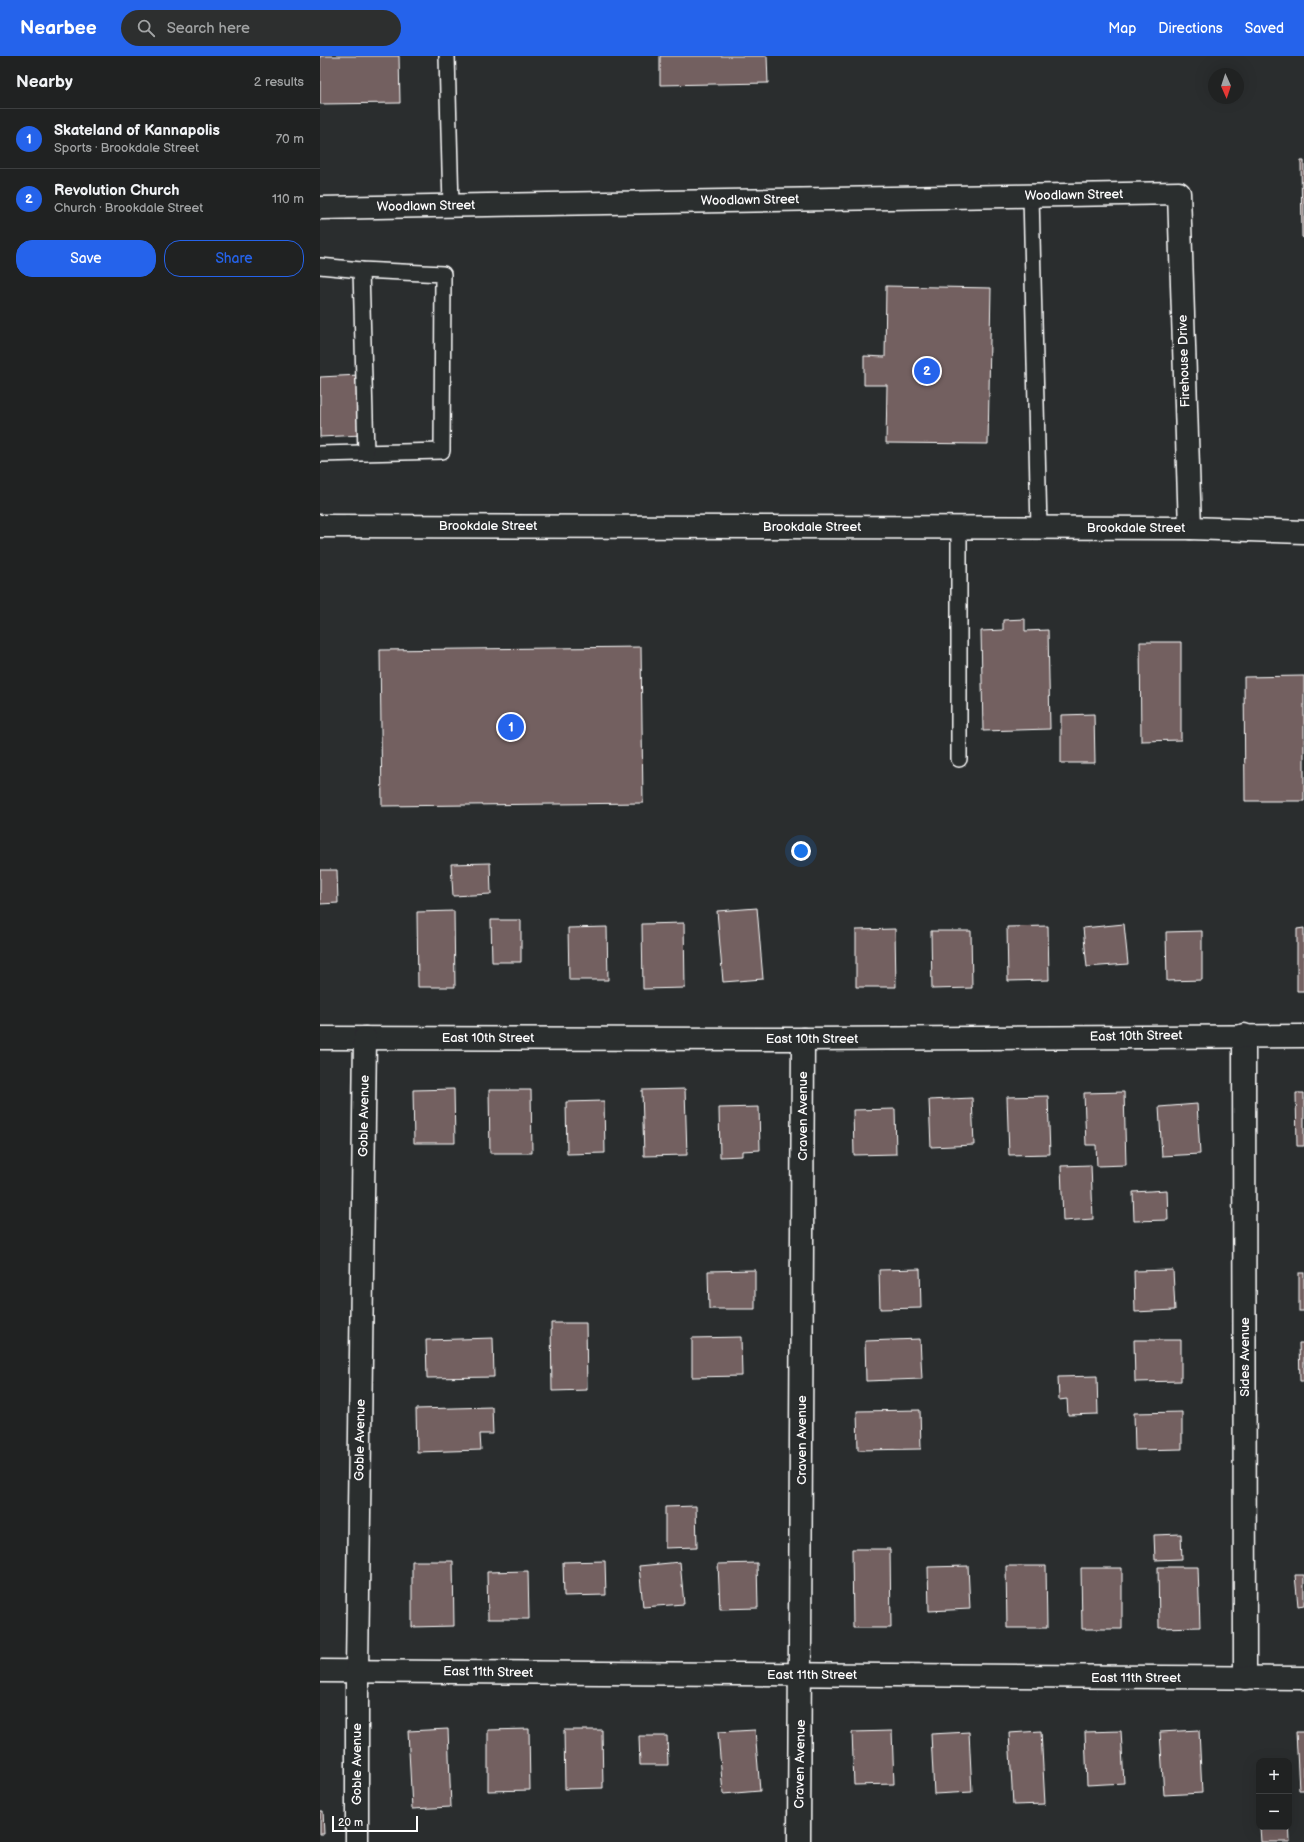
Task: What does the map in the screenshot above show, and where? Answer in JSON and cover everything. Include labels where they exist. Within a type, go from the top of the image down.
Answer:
[{"type":"street","name":"Woodlawn Street","points":[[320,208],[1179,193]]},
{"type":"street","name":"Firehouse Drive","points":[[1179,193],[1190,528]]},
{"type":"street","name":"Brookdale Street","points":[[320,526],[1190,528],[1304,532]]},
{"type":"street","name":"East 10th Street","points":[[320,1038],[803,1039],[1244,1035],[1304,1036]]},
{"type":"street","name":"Sides Avenue","points":[[1244,1035],[1245,1678]]},
{"type":"street","name":"Goble Avenue","points":[[357,1842],[357,1671],[365,1038]]},
{"type":"street","name":"Craven Avenue","points":[[799,1842],[803,1039]]},
{"type":"street","name":"East 11th Street","points":[[320,1671],[1304,1678]]},
{"type":"lane","points":[[448,56],[451,206]]},
{"type":"lane","points":[[1031,195],[1039,528]]},
{"type":"lane","points":[[320,266],[361,270],[443,274],[442,451],[320,454]]},
{"type":"lane","points":[[361,270],[366,453]]},
{"type":"lane","points":[[959,528],[959,759]]},
{"type":"building","points":[[320,56],[399,56],[400,103],[320,104]]},
{"type":"building","points":[[660,56],[767,56],[768,83],[660,85]]},
{"type":"building","points":[[1301,161],[1304,161],[1304,238],[1302,237]]},
{"type":"building","points":[[886,286],[991,288],[988,444],[886,443],[887,385],[864,385],[864,356],[885,357]]},
{"type":"building","points":[[359,375],[362,435],[320,437],[320,377]]},
{"type":"building","points":[[1025,619],[1025,631],[1048,630],[1050,729],[983,731],[981,631],[1003,630],[1003,620]]},
{"type":"building","points":[[1140,642],[1181,642],[1181,740],[1141,741]]},
{"type":"building","points":[[641,647],[643,803],[382,806],[380,650]]},
{"type":"building","points":[[1304,676],[1304,801],[1245,801],[1244,677]]},
{"type":"building","points":[[1094,714],[1095,763],[1061,763],[1061,715]]},
{"type":"building","points":[[490,863],[491,894],[453,896],[451,864]]},
{"type":"building","points":[[320,870],[337,870],[338,903],[320,904]]},
{"type":"building","points":[[757,908],[763,979],[723,982],[717,911]]},
{"type":"building","points":[[454,911],[455,987],[418,987],[417,912]]},
{"type":"building","points":[[491,920],[521,920],[521,962],[492,962]]},
{"type":"building","points":[[684,923],[685,988],[643,989],[642,924]]},
{"type":"building","points":[[1124,924],[1128,964],[1087,967],[1083,928]]},
{"type":"building","points":[[1048,926],[1049,980],[1008,981],[1007,927]]},
{"type":"building","points":[[607,927],[608,980],[569,980],[568,928]]},
{"type":"building","points":[[1304,928],[1304,991],[1297,991],[1297,929]]},
{"type":"building","points":[[895,929],[896,987],[856,987],[856,930]]},
{"type":"building","points":[[931,931],[971,931],[972,988],[932,989]]},
{"type":"building","points":[[1202,931],[1202,980],[1167,981],[1166,932]]},
{"type":"building","points":[[454,1089],[455,1143],[414,1143],[413,1090]]},
{"type":"building","points":[[685,1089],[687,1155],[644,1156],[642,1090]]},
{"type":"building","points":[[489,1090],[531,1090],[532,1153],[490,1153]]},
{"type":"building","points":[[1124,1092],[1126,1165],[1097,1166],[1096,1145],[1086,1145],[1084,1093]]},
{"type":"building","points":[[1296,1093],[1304,1093],[1304,1146],[1297,1146]]},
{"type":"building","points":[[1048,1096],[1050,1154],[1009,1155],[1007,1097]]},
{"type":"building","points":[[972,1098],[974,1145],[931,1147],[929,1100]]},
{"type":"building","points":[[604,1101],[605,1153],[567,1154],[566,1102]]},
{"type":"building","points":[[1197,1104],[1200,1154],[1162,1156],[1159,1107]]},
{"type":"building","points":[[759,1107],[760,1150],[742,1151],[742,1156],[720,1157],[719,1108]]},
{"type":"building","points":[[895,1109],[896,1154],[854,1155],[853,1110]]},
{"type":"building","points":[[1091,1165],[1093,1219],[1063,1221],[1061,1166]]},
{"type":"building","points":[[1167,1190],[1168,1220],[1134,1221],[1133,1192]]},
{"type":"building","points":[[920,1269],[921,1308],[880,1309],[879,1270]]},
{"type":"building","points":[[755,1270],[755,1309],[709,1309],[708,1271]]},
{"type":"building","points":[[1173,1270],[1175,1310],[1135,1312],[1134,1271]]},
{"type":"building","points":[[1299,1273],[1304,1273],[1304,1311],[1299,1311]]},
{"type":"building","points":[[551,1323],[586,1323],[587,1390],[552,1391]]},
{"type":"building","points":[[741,1337],[742,1376],[692,1377],[692,1338]]},
{"type":"building","points":[[493,1338],[494,1377],[427,1378],[426,1340]]},
{"type":"building","points":[[920,1339],[922,1379],[866,1381],[865,1341]]},
{"type":"building","points":[[1134,1340],[1181,1340],[1181,1381],[1135,1382]]},
{"type":"building","points":[[1299,1343],[1304,1343],[1304,1381],[1300,1381]]},
{"type":"building","points":[[1097,1376],[1098,1414],[1068,1415],[1067,1399],[1059,1400],[1058,1377]]},
{"type":"building","points":[[492,1407],[493,1434],[480,1434],[481,1450],[417,1452],[416,1409]]},
{"type":"building","points":[[920,1410],[921,1449],[858,1450],[857,1411]]},
{"type":"building","points":[[1182,1412],[1182,1449],[1135,1450],[1134,1413]]},
{"type":"building","points":[[696,1506],[697,1547],[665,1548],[665,1507]]},
{"type":"building","points":[[1181,1534],[1182,1559],[1155,1560],[1154,1535]]},
{"type":"building","points":[[852,1549],[890,1549],[891,1628],[853,1628]]},
{"type":"building","points":[[412,1561],[453,1561],[454,1626],[412,1627]]},
{"type":"building","points":[[605,1561],[606,1595],[564,1596],[563,1562]]},
{"type":"building","points":[[680,1562],[684,1604],[643,1607],[639,1566]]},
{"type":"building","points":[[757,1563],[758,1608],[720,1609],[718,1564]]},
{"type":"building","points":[[968,1566],[970,1609],[929,1611],[928,1567]]},
{"type":"building","points":[[1006,1566],[1046,1566],[1047,1628],[1007,1628]]},
{"type":"building","points":[[1158,1567],[1198,1567],[1200,1627],[1159,1628]]},
{"type":"building","points":[[1081,1568],[1122,1568],[1122,1629],[1082,1629]]},
{"type":"building","points":[[528,1571],[529,1619],[488,1619],[487,1572]]},
{"type":"building","points":[[1295,1575],[1304,1575],[1304,1605],[1298,1606]]},
{"type":"building","points":[[448,1729],[451,1807],[412,1809],[408,1731]]},
{"type":"building","points":[[529,1729],[530,1790],[488,1791],[488,1730]]},
{"type":"building","points":[[564,1730],[602,1730],[603,1788],[565,1789]]},
{"type":"building","points":[[755,1730],[760,1791],[723,1794],[718,1732]]},
{"type":"building","points":[[1199,1730],[1202,1793],[1164,1795],[1160,1732]]},
{"type":"building","points":[[892,1731],[894,1784],[854,1785],[852,1732]]},
{"type":"building","points":[[1041,1731],[1045,1804],[1013,1805],[1009,1733]]},
{"type":"building","points":[[1121,1731],[1124,1783],[1087,1785],[1085,1732]]},
{"type":"building","points":[[969,1732],[972,1792],[934,1794],[931,1734]]},
{"type":"building","points":[[1296,1732],[1304,1732],[1304,1790],[1299,1790]]},
{"type":"building","points":[[639,1736],[667,1736],[668,1765],[640,1765]]},
{"type":"building","points":[[320,1811],[323,1811],[324,1834],[320,1834]]},
{"type":"building","points":[[1260,1830],[1289,1830],[1290,1842],[1261,1842]]},
{"type":"place","name":"Revolution Church","points":[[927,371]]},
{"type":"place","name":"Skateland of Kannapolis","points":[[511,727]]}]
